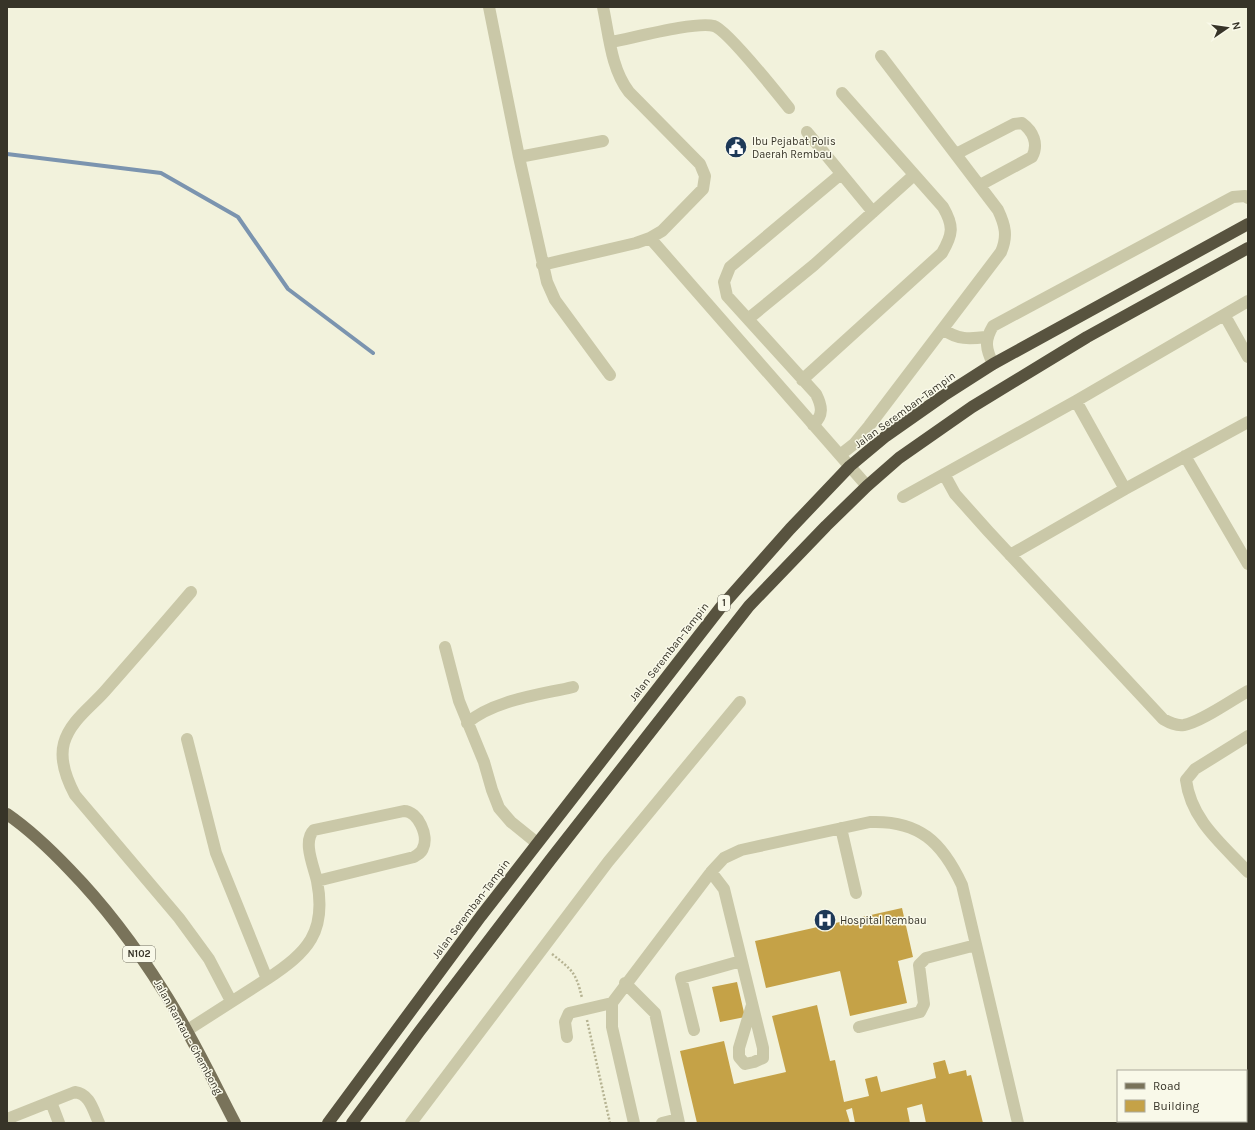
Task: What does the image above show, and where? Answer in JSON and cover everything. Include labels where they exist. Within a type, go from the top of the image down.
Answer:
[{"type":"highway","name":"Jalan Seremban-Tampin","points":[[328,1123],[481,916],[721,607],[790,529],[850,466],[886,436],[943,396],[993,364],[1248,224]]},
{"type":"highway","name":"1","points":[[352,1123],[419,1032],[551,859],[749,606],[867,486],[899,458],[972,407],[1087,337],[1248,248]]},
{"type":"main road","name":"Jalan Rantau - Chembong","points":[[7,814],[53,852],[117,924],[154,975],[235,1123]]},
{"type":"street","points":[[489,7],[542,265],[555,300],[610,375]]},
{"type":"street","points":[[542,265],[636,243],[650,238],[662,231],[703,189],[705,176],[700,164],[621,82],[603,7]]},
{"type":"street","points":[[611,42],[697,25],[715,26],[728,37],[788,108]]},
{"type":"street","points":[[840,455],[854,444],[869,426],[1002,252],[1006,242],[1004,222],[998,210],[881,56]]},
{"type":"street","points":[[802,380],[942,253],[949,240],[952,228],[943,207],[842,93]]},
{"type":"street","points":[[956,154],[1014,124],[1022,123],[1028,127],[1036,142],[1036,150],[1032,156],[980,185]]},
{"type":"street","points":[[807,132],[873,212]]},
{"type":"street","points":[[519,157],[602,141]]},
{"type":"street","points":[[813,425],[821,416],[822,408],[816,394],[728,296],[724,282],[730,267],[841,174]]},
{"type":"street","points":[[748,319],[814,264],[914,175]]},
{"type":"street","points":[[993,364],[987,352],[986,337],[993,326],[1233,197],[1246,196],[1248,198]]},
{"type":"street","points":[[650,238],[867,486]]},
{"type":"street","points":[[904,497],[1076,401],[1225,316],[1248,301]]},
{"type":"street","points":[[1225,316],[1248,357]]},
{"type":"street","points":[[943,329],[958,338],[969,339],[986,337]]},
{"type":"street","points":[[1076,401],[1125,489]]},
{"type":"street","points":[[1010,555],[1125,489],[1248,422]]},
{"type":"street","points":[[1185,456],[1248,564]]},
{"type":"street","points":[[944,474],[956,494],[1010,555],[1163,720],[1173,724],[1184,725],[1195,721],[1248,691]]},
{"type":"street","points":[[191,592],[104,692],[71,726],[64,742],[62,753],[68,782],[75,795],[179,918],[209,959],[231,1001]]},
{"type":"street","points":[[445,647],[459,700],[484,762],[499,808],[511,822],[537,843]]},
{"type":"street","points":[[467,723],[478,714],[491,708],[573,687]]},
{"type":"street","points":[[411,1123],[608,862],[740,702]]},
{"type":"street","points":[[1248,736],[1195,769],[1186,780],[1192,807],[1204,824],[1248,872]]},
{"type":"street","points":[[187,739],[216,853],[267,979]]},
{"type":"street","points":[[186,1031],[283,968],[306,948],[318,925],[320,897],[308,837],[314,830],[404,811],[409,811],[417,817],[424,841],[424,846],[420,854],[414,857],[317,881]]},
{"type":"street","points":[[634,1123],[612,1027],[612,1003],[625,983],[711,872],[724,858],[741,850],[870,822],[890,821],[909,826],[922,833],[952,863],[962,885],[1018,1123]]},
{"type":"street","points":[[841,828],[856,893]]},
{"type":"street","points":[[711,872],[724,889],[752,1005]]},
{"type":"street","points":[[859,1027],[920,1012],[924,1004],[918,973],[919,965],[926,958],[976,945]]},
{"type":"street","points":[[694,1030],[682,978],[741,961]]},
{"type":"street","points":[[625,983],[655,1013],[679,1121],[662,1123]]},
{"type":"street","points":[[566,1037],[565,1022],[569,1013],[612,1003]]},
{"type":"street","points":[[7,1119],[75,1092],[82,1093],[88,1098],[99,1123]]},
{"type":"street","points":[[51,1102],[60,1123]]},
{"type":"path","points":[[543,948],[572,970],[578,980],[610,1123]]},
{"type":"building","points":[[902,908],[913,957],[898,961],[907,1003],[850,1016],[840,971],[766,988],[755,941]]},
{"type":"building","points":[[737,982],[745,1017],[720,1022],[712,987]]},
{"type":"building","points":[[817,1005],[830,1061],[835,1060],[844,1102],[869,1096],[865,1079],[877,1076],[881,1092],[936,1078],[933,1063],[945,1060],[949,1074],[966,1070],[967,1076],[971,1075],[983,1123],[926,1123],[922,1104],[907,1108],[910,1123],[855,1123],[852,1108],[846,1110],[850,1123],[697,1123],[680,1051],[724,1041],[734,1084],[786,1072],[772,1016]]},
{"type":"waterway","points":[[7,154],[161,173],[238,217],[288,289],[373,353]]},
{"type":"place","name":"Ibu Pejabat Polis Daerah Rembau","points":[[736,147]]},
{"type":"place","name":"Hospital Rembau","points":[[825,920]]}]
